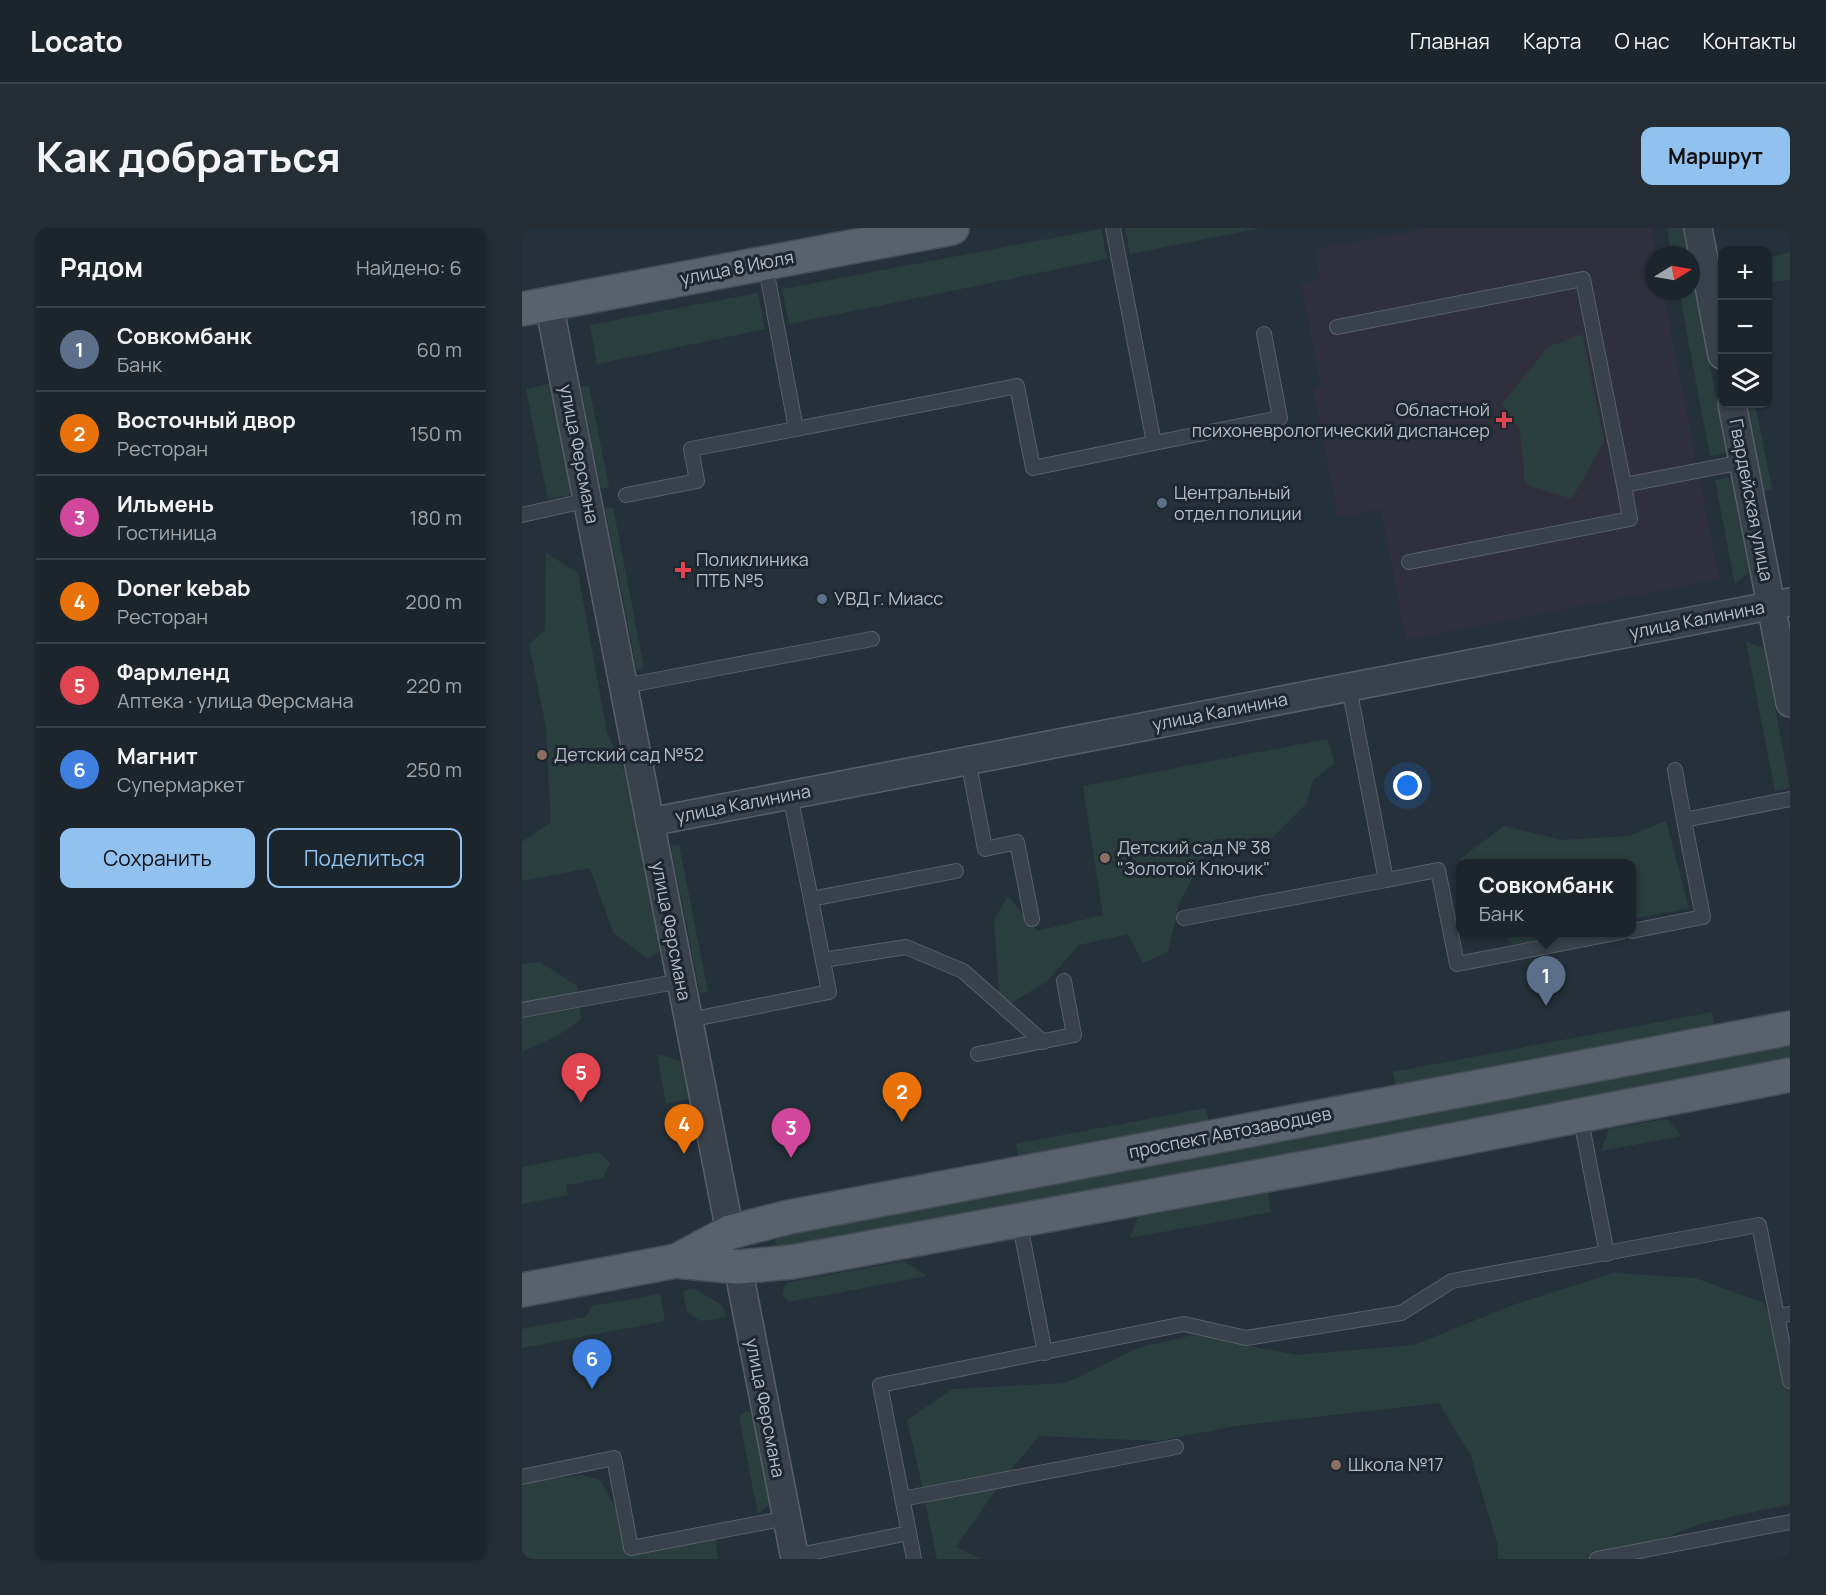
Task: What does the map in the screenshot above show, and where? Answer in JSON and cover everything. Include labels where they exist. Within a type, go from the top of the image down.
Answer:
[{"type":"main road","name":"улица 8 Июля","points":[[536,306],[952,228]]},
{"type":"main road","name":"проспект Автозаводцев","points":[[676,1261],[730,1232],[789,1217],[1790,1028]]},
{"type":"main road","name":"проспект Автозаводцев","points":[[522,1290],[676,1261],[738,1267],[792,1262],[1790,1075]]},
{"type":"main road","name":"улица Ферсмана","points":[[730,1232],[738,1267]]},
{"type":"street","points":[[1698,228],[1722,354]]},
{"type":"street","name":"улица Ферсмана","points":[[536,306],[588,500],[730,1232]]},
{"type":"street","name":"Гвардейская улица","points":[[1733,408],[1743,462],[1781,604],[1790,703]]},
{"type":"street","name":"улица Калинина","points":[[650,822],[1781,604]]},
{"type":"street","name":"улица Ферсмана","points":[[738,1267],[795,1558]]},
{"type":"lane","points":[[1113,228],[1154,443]]},
{"type":"lane","points":[[765,263],[796,429]]},
{"type":"lane","points":[[1337,327],[1583,279],[1630,519],[1409,562]]},
{"type":"lane","points":[[626,495],[697,481],[691,449],[1017,386],[1033,468],[1280,418],[1264,334]]},
{"type":"lane","points":[[1624,485],[1743,462]]},
{"type":"lane","points":[[522,515],[588,500]]},
{"type":"lane","points":[[624,686],[872,639]]},
{"type":"lane","points":[[1349,687],[1386,880]]},
{"type":"lane","points":[[968,760],[985,849],[1017,842],[1032,919]]},
{"type":"lane","points":[[1636,930],[1703,917],[1675,770]]},
{"type":"lane","points":[[689,1020],[829,993],[790,795]]},
{"type":"lane","points":[[1684,820],[1790,800]]},
{"type":"lane","points":[[1184,918],[1438,870],[1457,964],[1600,937]]},
{"type":"lane","points":[[811,899],[956,871]]},
{"type":"lane","points":[[823,960],[906,947],[963,971],[1043,1042]]},
{"type":"lane","points":[[522,1010],[681,981]]},
{"type":"lane","points":[[978,1054],[1074,1035],[1064,981]]},
{"type":"lane","points":[[1580,1115],[1607,1254]]},
{"type":"lane","points":[[1019,1220],[1045,1353]]},
{"type":"lane","points":[[914,1559],[880,1385],[1184,1324],[1246,1338],[1401,1313],[1452,1281],[1759,1225],[1784,1315],[1790,1381]]},
{"type":"lane","points":[[902,1499],[1176,1447]]},
{"type":"lane","points":[[522,1477],[614,1458],[630,1554],[787,1518]]},
{"type":"lane","points":[[1597,1559],[1790,1522]]},
{"type":"lane","points":[[795,1558],[909,1533]]},
{"type":"shaded area","name":"Областной психоневрологический диспансер","points":[[1430,228],[1651,228],[1654,246],[1646,246],[1646,300],[1665,300],[1719,579],[1406,640],[1381,509],[1338,517],[1313,388],[1321,386],[1301,283],[1320,279],[1315,250]]},
{"type":"green space","points":[[1125,228],[1260,228],[1130,254]]},
{"type":"green space","points":[[1667,228],[1683,228],[1686,246],[1670,246]]},
{"type":"green space","points":[[1101,229],[1107,259],[789,324],[782,289]]},
{"type":"green space","points":[[1790,252],[1790,280],[1772,282],[1772,257]]},
{"type":"green space","points":[[758,293],[765,329],[597,364],[590,325]]},
{"type":"green space","points":[[1681,300],[1697,300],[1727,453],[1710,456]]},
{"type":"green space","points":[[1582,334],[1604,441],[1572,499],[1525,484],[1520,429],[1502,404],[1548,347]]},
{"type":"green space","points":[[553,383],[575,494],[548,499],[526,389]]},
{"type":"green space","points":[[589,386],[609,487],[601,489],[581,387]]},
{"type":"green space","points":[[1740,408],[1756,408],[1772,489],[1756,492]]},
{"type":"green space","points":[[1731,477],[1749,572],[1735,584],[1715,480]]},
{"type":"green space","points":[[613,507],[644,668],[637,670],[605,509]]},
{"type":"green space","points":[[546,553],[578,573],[607,733],[639,805],[681,938],[648,959],[613,932],[590,868],[522,881],[522,842],[551,822],[546,727],[529,644],[545,630]]},
{"type":"green space","points":[[1746,642],[1764,648],[1790,788],[1775,791]]},
{"type":"green space","points":[[1327,739],[1335,763],[1313,780],[1307,803],[1272,838],[1214,839],[1179,903],[1168,952],[1143,963],[1128,934],[1079,945],[1046,982],[1000,1010],[994,920],[1008,896],[1038,931],[1103,915],[1083,786]]},
{"type":"green space","points":[[1666,821],[1689,908],[1636,918],[1636,859],[1460,859],[1504,826],[1563,840],[1629,836]]},
{"type":"green space","points":[[679,845],[708,992],[700,993],[671,847]]},
{"type":"green space","points":[[1506,937],[1551,937],[1514,945]]},
{"type":"green space","points":[[540,962],[577,986],[581,1019],[557,1036],[522,1052],[522,964]]},
{"type":"green space","points":[[1712,1012],[1715,1027],[1396,1088],[1393,1072]]},
{"type":"green space","points":[[1790,1044],[1790,1059],[781,1249],[775,1242],[778,1232]]},
{"type":"green space","points":[[657,1054],[686,1063],[693,1098],[666,1104]]},
{"type":"green space","points":[[1206,1108],[1209,1124],[1019,1160],[1016,1144]]},
{"type":"green space","points":[[1667,1119],[1681,1136],[1601,1151],[1609,1129]]},
{"type":"green space","points":[[598,1152],[610,1163],[603,1178],[566,1185],[568,1195],[522,1204],[522,1167]]},
{"type":"green space","points":[[1268,1193],[1271,1212],[1130,1238],[1138,1217]]},
{"type":"green space","points":[[904,1261],[927,1276],[789,1302],[782,1294],[786,1283]]},
{"type":"green space","points":[[1613,1273],[1695,1278],[1764,1303],[1790,1376],[1790,1504],[1703,1523],[1609,1559],[1498,1559],[1498,1546],[1471,1456],[1439,1403],[1235,1426],[1158,1441],[1039,1436],[1004,1478],[956,1547],[981,1559],[937,1559],[907,1420],[953,1389],[1066,1383],[1138,1348],[1193,1335],[1297,1355],[1414,1345],[1513,1305]]},
{"type":"green space","points":[[695,1289],[723,1306],[726,1317],[701,1321],[687,1312],[683,1291]]},
{"type":"green space","points":[[660,1294],[665,1321],[522,1348],[522,1329],[586,1317],[592,1306]]},
{"type":"green space","points":[[746,1411],[755,1414],[772,1502],[758,1514],[739,1417]]},
{"type":"green space","points":[[582,1475],[600,1480],[615,1507],[624,1539],[687,1530],[707,1530],[716,1540],[718,1559],[522,1559],[522,1483]]},
{"type":"place","name":"Областной психоневрологический диспансер","points":[[1504,420]]},
{"type":"place","name":"Центральный отдел полиции","points":[[1162,503]]},
{"type":"place","name":"Поликлиника ПТБ №5","points":[[683,570]]},
{"type":"place","name":"УВД г. Миасс","points":[[822,599]]},
{"type":"place","name":"Детский сад №52","points":[[542,755]]},
{"type":"place","name":"Детский сад № 38 \"Золотой Ключик\"","points":[[1105,858]]},
{"type":"place","name":"Совкомбанк","points":[[1546,1006]]},
{"type":"place","name":"Фармленд","points":[[581,1103]]},
{"type":"place","name":"Восточный двор","points":[[902,1122]]},
{"type":"place","name":"Doner kebab","points":[[684,1154]]},
{"type":"place","name":"Ильмень","points":[[791,1158]]},
{"type":"place","name":"Магнит","points":[[592,1389]]},
{"type":"place","name":"Школа №17","points":[[1336,1465]]}]
